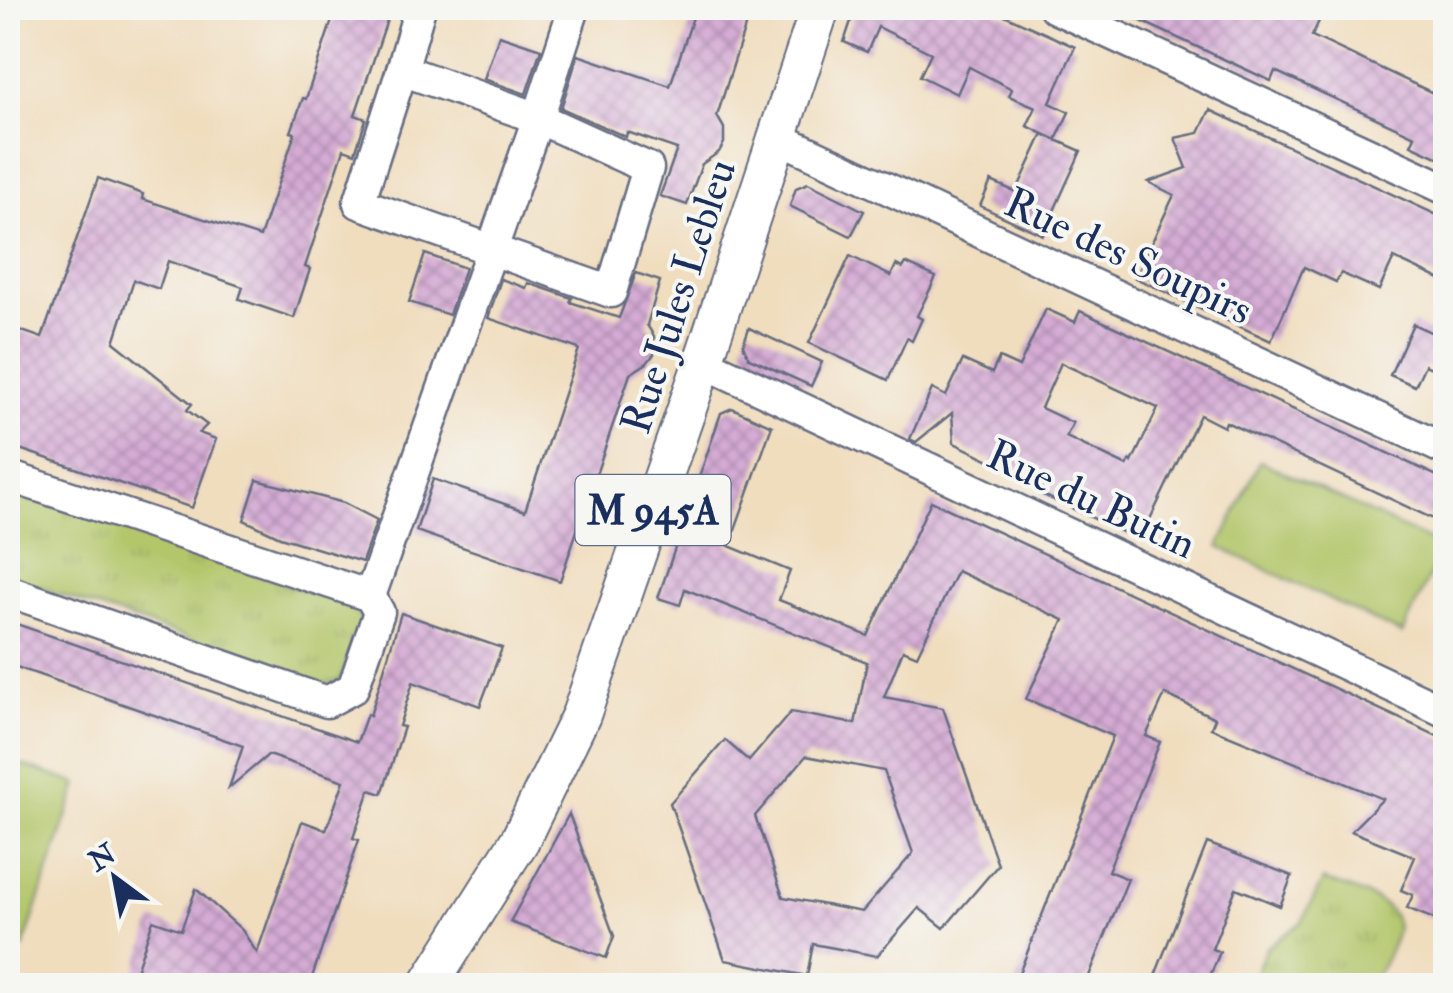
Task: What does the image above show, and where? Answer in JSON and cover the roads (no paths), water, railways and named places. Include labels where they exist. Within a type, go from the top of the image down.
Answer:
[{"type":"main road","name":"Rue Jules Lebleu","points":[[428,986],[520,840],[570,740],[703,362],[820,8]]},
{"type":"street","points":[[402,70],[538,118],[648,168],[612,292],[359,204],[420,8]]},
{"type":"street","points":[[370,596],[574,8]]},
{"type":"street","points":[[1055,8],[1446,190]]},
{"type":"street","name":"Rue des Soupirs","points":[[777,137],[1446,450]]},
{"type":"street","name":"Rue du Butin","points":[[703,362],[1446,712]]},
{"type":"street","points":[[8,476],[370,596],[378,612],[353,688],[328,702],[8,591]]}]
